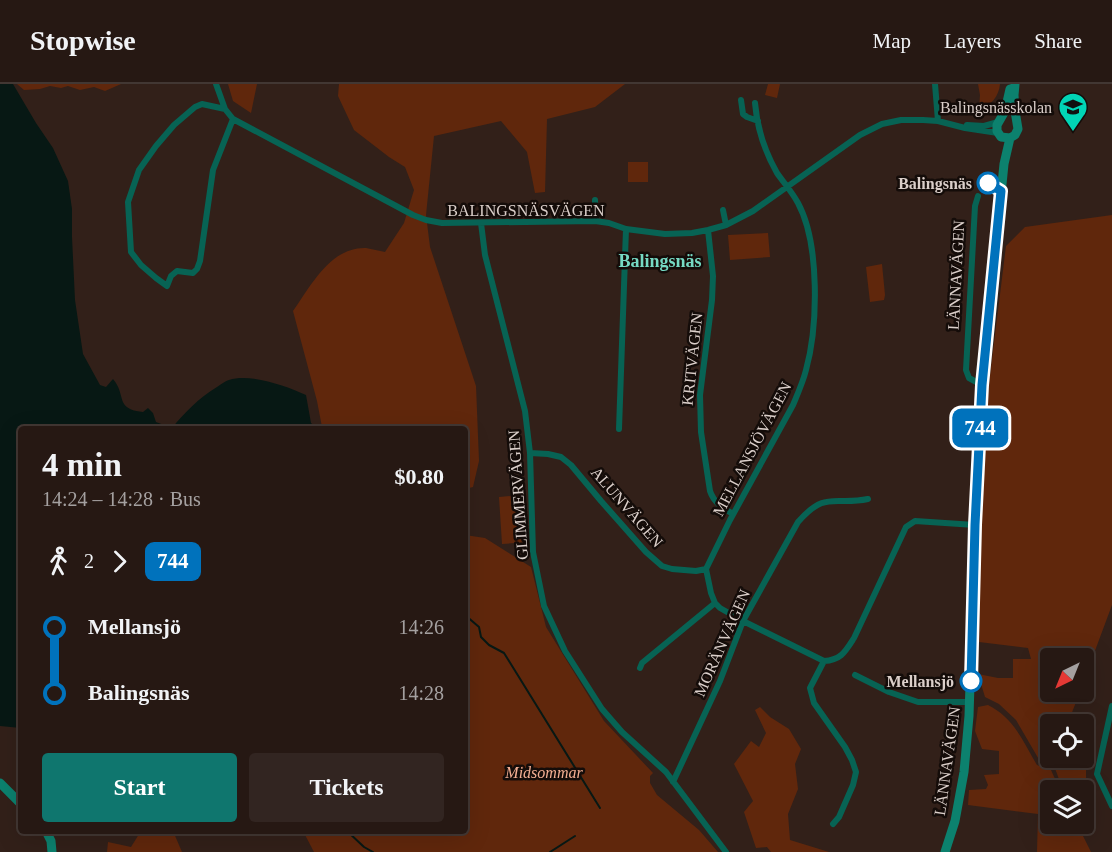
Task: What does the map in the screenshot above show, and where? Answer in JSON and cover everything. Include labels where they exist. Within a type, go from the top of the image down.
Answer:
[{"type":"main road","name":"LÄNNAVÄGEN","points":[[945,852],[955,821],[964,772],[970,702],[982,385],[1004,164],[1003,136],[997,127],[1005,111],[1013,84]]},
{"type":"main road","name":"LÄNNAVÄGEN","points":[[1003,136],[1017,132],[1013,84]]},
{"type":"main road","points":[[1000,121],[1008,117],[1016,121]]},
{"type":"main road","points":[[0,783],[18,801]]},
{"type":"main road","points":[[48,834],[52,852]]},
{"type":"street","name":"BALINGSNÄSVÄGEN","points":[[216,84],[225,109],[233,119],[426,220],[442,223],[595,221],[626,229],[665,234],[692,233],[726,225],[753,211],[873,128],[901,120],[938,121],[1003,136]]},
{"type":"street","points":[[934,84],[938,121]]},
{"type":"street","name":"MELLANSJÖVÄGEN","points":[[741,100],[743,114],[758,121]]},
{"type":"street","name":"MELLANSJÖVÄGEN","points":[[706,569],[801,387],[807,370],[814,331],[814,274],[810,237],[801,211],[769,157],[761,136],[755,103]]},
{"type":"street","points":[[225,109],[202,104],[195,107],[174,125],[139,170],[128,202],[131,252],[141,265],[167,286],[171,276],[177,271],[192,273],[197,269],[213,170],[233,119]]},
{"type":"street","name":"BALINGSNÄSVÄGEN","points":[[954,125],[984,126],[1000,121]]},
{"type":"street","name":"LÄNNAVÄGEN","points":[[978,196],[975,206],[966,370],[969,378],[982,385]]},
{"type":"street","points":[[595,200],[595,221]]},
{"type":"street","points":[[723,210],[726,225]]},
{"type":"street","name":"GLIMMERVÄGEN","points":[[481,223],[485,255],[525,411],[530,453],[533,552],[544,606],[566,651],[602,709],[622,732],[666,772],[726,852]]},
{"type":"street","points":[[619,429],[626,229]]},
{"type":"street","name":"KRITVÄGEN","points":[[708,230],[713,276],[700,395],[701,432],[712,498],[721,507],[734,514]]},
{"type":"street","name":"ALUNVÄGEN","points":[[530,453],[561,457],[572,465],[646,552],[662,566],[696,571],[706,569]]},
{"type":"street","name":"MORÄNVÄGEN","points":[[673,782],[720,681],[743,621],[798,522],[806,513],[825,501],[854,502],[868,499]]},
{"type":"street","points":[[706,569],[708,584],[715,603],[743,621],[824,662],[838,658],[847,650],[906,527],[915,521],[975,525]]},
{"type":"street","points":[[639,668],[642,663],[715,603]]},
{"type":"street","points":[[824,662],[810,688],[814,703],[845,747],[856,772],[839,817],[833,824]]},
{"type":"street","points":[[855,675],[889,692],[918,702],[970,702]]},
{"type":"street","points":[[1112,706],[1097,774],[1112,806]]},
{"type":"green space","points":[[17,84],[121,84],[105,91],[94,87],[80,90],[68,86],[24,90]]},
{"type":"green space","points":[[228,84],[257,84],[251,113],[233,101]]},
{"type":"green space","points":[[339,84],[625,84],[595,107],[547,119],[545,192],[535,193],[527,152],[501,121],[434,136],[426,215],[430,247],[476,386],[479,461],[473,487],[468,488],[468,426],[322,426],[293,311],[323,270],[342,254],[353,249],[366,248],[385,252],[404,223],[414,190],[405,167],[354,130],[338,96]]},
{"type":"green space","points":[[768,84],[780,84],[777,98],[765,95]]},
{"type":"green space","points":[[978,84],[1000,84],[994,100],[979,109],[980,95]]},
{"type":"green space","points":[[628,162],[648,162],[648,182],[628,182]]},
{"type":"green space","points":[[1112,215],[1112,605],[1094,653],[1094,648],[1040,648],[1040,702],[1076,702],[1071,714],[1040,714],[1040,761],[1016,720],[999,704],[985,697],[978,674],[1013,678],[1013,659],[1031,659],[1028,648],[979,642],[982,440],[1006,246],[1025,227]]},
{"type":"green space","points":[[768,233],[770,257],[730,260],[728,235]]},
{"type":"green space","points":[[882,264],[884,300],[870,302],[866,267]]},
{"type":"green space","points":[[524,495],[528,542],[502,544],[499,497]]},
{"type":"green space","name":"Midsommar","points":[[468,535],[485,538],[531,567],[546,627],[604,721],[653,773],[650,776],[650,783],[657,795],[699,830],[718,852],[314,852],[305,834],[468,834]]},
{"type":"green space","points":[[988,705],[1001,713],[1014,727],[1037,765],[1040,768],[1051,770],[1056,780],[1040,780],[1040,834],[1082,834],[1091,852],[1037,852],[1038,814],[968,805],[969,790],[986,789],[988,785],[984,775],[999,774],[999,751],[982,749],[975,731],[978,707]]},
{"type":"green space","points":[[760,707],[770,717],[789,729],[801,749],[795,764],[798,789],[788,814],[790,840],[829,852],[771,852],[767,847],[756,848],[744,812],[753,801],[734,764],[751,741],[759,747],[766,733],[755,710]]},
{"type":"green space","points":[[1055,768],[1086,770],[1086,778],[1082,780],[1059,780]]},
{"type":"green space","points":[[139,834],[174,834],[182,852],[107,852],[108,842],[131,847]]},
{"type":"shaded area","points":[[0,84],[13,84],[53,148],[68,181],[72,209],[75,300],[83,354],[100,385],[106,387],[113,379],[128,408],[143,412],[148,408],[153,413],[156,422],[167,426],[18,426],[18,728],[0,726]]},
{"type":"shaded area","points":[[238,378],[257,379],[278,384],[306,395],[311,423],[314,426],[174,426],[210,391],[224,382]]},
{"type":"waterway","points":[[468,618],[479,627],[481,637],[489,645],[504,653],[600,808]]},
{"type":"waterway","points":[[350,834],[373,852]]},
{"type":"waterway","points":[[550,852],[575,836]]},
{"type":"bus line","name":"744","points":[[971,681],[982,385],[1001,191],[988,183]]},
{"type":"place","name":"Balingsnässkolan","points":[[1073,132]]},
{"type":"place","name":"Balingsnäs","points":[[988,183]]},
{"type":"place","name":"Mellansjö","points":[[971,681]]},
{"type":"district","name":"Balingsnäs","points":[[660,261]]}]
